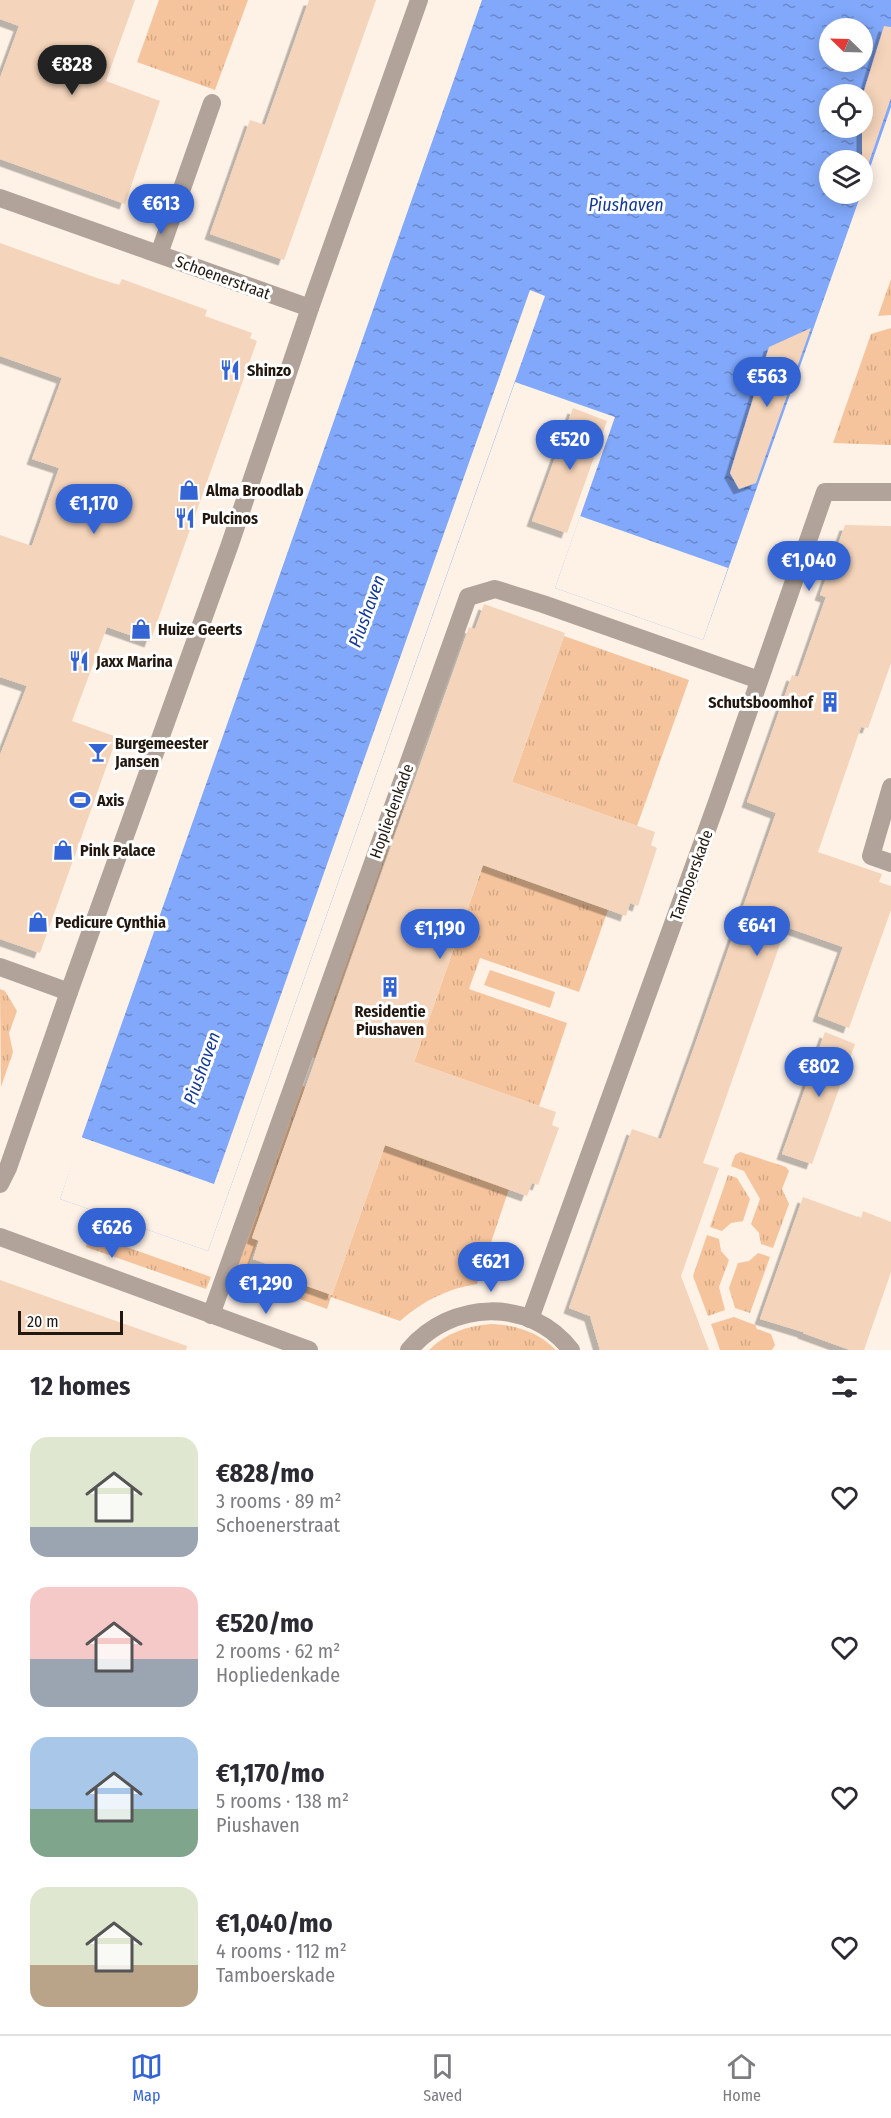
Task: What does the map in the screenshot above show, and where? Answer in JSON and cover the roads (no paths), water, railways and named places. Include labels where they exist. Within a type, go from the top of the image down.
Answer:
[{"type":"street","points":[[0,1184],[9,1168],[69,992],[225,558],[310,308],[419,0]]},
{"type":"street","points":[[159,254],[212,103]]},
{"type":"street","name":"Schoenerstraat","points":[[0,198],[310,308]]},
{"type":"street","name":"Tamboerskade","points":[[530,1319],[825,492],[891,492]]},
{"type":"street","name":"Hopliedenkade","points":[[211,1315],[468,597],[495,589],[759,680]]},
{"type":"street","points":[[891,787],[871,856],[891,863]]},
{"type":"street","points":[[0,967],[69,992]]},
{"type":"street","points":[[0,1238],[309,1350]]},
{"type":"street","points":[[409,1350],[436,1326],[462,1315],[491,1311],[505,1312],[530,1319],[556,1334],[571,1350]]},
{"type":"water","name":"Piushaven","points":[[482,0],[891,0],[891,107],[873,159],[873,150],[819,150],[819,204],[857,204],[703,640],[555,588],[615,417],[515,382],[208,1251],[60,1199]]},
{"type":"place","name":"Shinzo","points":[[230,370]]},
{"type":"place","name":"Alma Broodlab","points":[[189,490]]},
{"type":"place","name":"Pulcinos","points":[[185,518]]},
{"type":"place","name":"Huize Geerts","points":[[141,629]]},
{"type":"place","name":"Jaxx Marina","points":[[79,661]]},
{"type":"place","name":"Schutsboomhof","points":[[830,702]]},
{"type":"place","name":"Burgemeester Jansen","points":[[98,752]]},
{"type":"place","name":"Axis","points":[[80,800]]},
{"type":"place","name":"Pink Palace","points":[[63,850]]},
{"type":"place","name":"Pedicure Cynthia","points":[[38,922]]},
{"type":"place","name":"Residentie Piushaven","points":[[390,987]]}]
